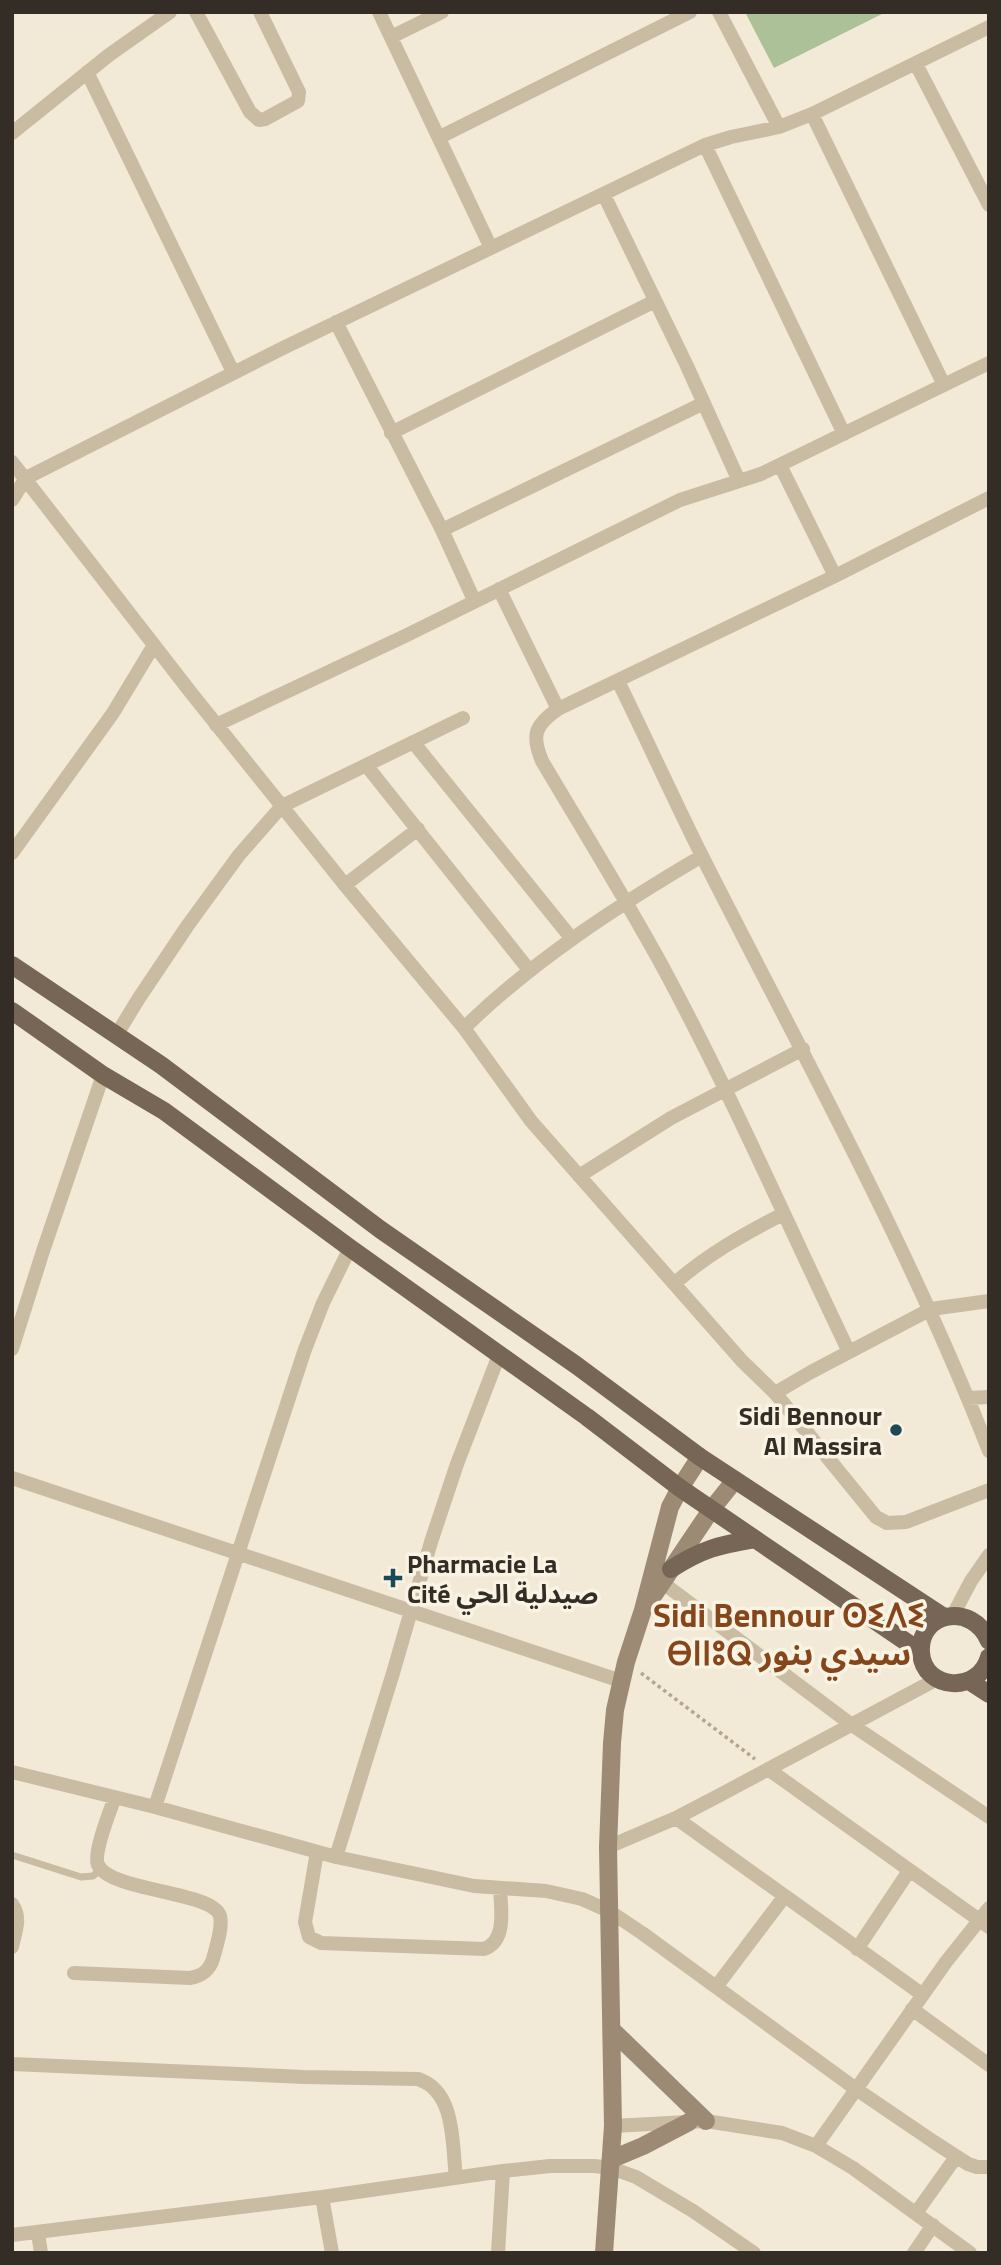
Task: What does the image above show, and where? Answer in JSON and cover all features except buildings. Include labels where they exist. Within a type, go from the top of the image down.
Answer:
[{"type":"main road","points":[[12,965],[117,1034],[381,1230],[576,1365],[701,1457],[948,1616]]},
{"type":"main road","points":[[12,1011],[103,1075],[164,1111],[606,1431],[680,1488],[921,1652]]},
{"type":"main road","points":[[662,1575],[664,1524],[680,1488],[701,1457]]},
{"type":"main road","points":[[604,2253],[613,2126],[608,1847],[612,1743],[621,1681],[643,1610],[662,1575],[735,1480]]},
{"type":"main road","points":[[662,1575],[690,1557],[716,1546],[755,1539]]},
{"type":"main road","points":[[987,1630],[965,1616],[948,1616],[931,1625],[923,1637],[921,1652],[929,1672],[947,1683],[969,1681],[983,1670],[989,1657]]},
{"type":"main road","points":[[969,1681],[989,1695]]},
{"type":"main road","points":[[611,2163],[698,2122],[613,2031]]},
{"type":"street","points":[[12,132],[87,72],[170,12]]},
{"type":"street","points":[[196,12],[250,112],[259,120],[300,98],[260,12]]},
{"type":"street","points":[[379,12],[491,248]]},
{"type":"street","points":[[391,37],[442,12]]},
{"type":"street","points":[[440,137],[691,12]]},
{"type":"street","points":[[719,12],[779,127]]},
{"type":"street","points":[[12,500],[26,478],[336,322],[705,145],[779,127],[812,114],[989,27]]},
{"type":"street","points":[[916,64],[989,205]]},
{"type":"street","points":[[87,72],[233,372]]},
{"type":"street","points":[[812,114],[944,385]]},
{"type":"street","points":[[705,145],[844,434]]},
{"type":"street","points":[[604,195],[739,481]]},
{"type":"street","points":[[391,433],[655,301]]},
{"type":"street","points":[[336,322],[442,530],[474,600]]},
{"type":"street","points":[[216,724],[405,636],[680,500],[780,465],[989,363]]},
{"type":"street","points":[[442,530],[704,403]]},
{"type":"street","points":[[12,462],[216,724],[464,1028],[531,1121],[742,1360],[775,1393],[876,1517],[887,1523],[906,1522],[989,1490]]},
{"type":"street","points":[[780,465],[835,576]]},
{"type":"street","points":[[849,1352],[667,975],[542,761],[535,739],[540,724],[558,709],[835,576],[989,498]]},
{"type":"street","points":[[499,589],[558,709]]},
{"type":"street","points":[[12,853],[113,713],[154,645]]},
{"type":"street","points":[[618,681],[702,856],[803,1049],[931,1309],[989,1451]]},
{"type":"street","points":[[117,1034],[210,895],[246,846],[282,806],[463,718]]},
{"type":"street","points":[[413,743],[572,939]]},
{"type":"street","points":[[366,765],[529,970]]},
{"type":"street","points":[[345,885],[418,829]]},
{"type":"street","points":[[464,1028],[529,970],[572,939],[702,856]]},
{"type":"street","points":[[579,1176],[671,1118],[803,1049]]},
{"type":"street","points":[[12,1349],[103,1075]]},
{"type":"street","points":[[675,1283],[695,1265],[721,1248],[783,1214]]},
{"type":"street","points":[[155,1807],[304,1352],[323,1303],[350,1248]]},
{"type":"street","points":[[775,1393],[931,1309],[989,1301]]},
{"type":"street","points":[[336,1857],[457,1464],[499,1354]]},
{"type":"street","points":[[968,1398],[989,1396]]},
{"type":"street","points":[[12,1478],[621,1681]]},
{"type":"street","points":[[948,1616],[989,1555]]},
{"type":"street","points":[[662,1575],[852,1725],[989,1817]]},
{"type":"street","points":[[608,1847],[676,1818],[937,1679]]},
{"type":"street","points":[[768,1769],[984,1924]]},
{"type":"street","points":[[12,1772],[155,1807],[336,1857],[436,1879],[500,1889],[546,1891],[582,1899],[609,1911],[856,2090],[956,2157],[977,2167],[989,2167]]},
{"type":"street","points":[[74,1973],[190,1978],[205,1972],[212,1961],[221,1918],[214,1907],[108,1875],[101,1869],[97,1856],[115,1797]]},
{"type":"street","points":[[676,1818],[923,1995]]},
{"type":"street","points":[[317,1852],[305,1922],[309,1937],[321,1943],[489,1947],[499,1934],[500,1889]]},
{"type":"street","points":[[857,1949],[909,1871]]},
{"type":"street","points":[[716,1987],[784,1897]]},
{"type":"street","points":[[12,1904],[18,1913],[12,1947]]},
{"type":"street","points":[[816,2146],[912,2009],[984,1924],[989,1908]]},
{"type":"street","points":[[912,2009],[989,2065]]},
{"type":"street","points":[[12,2064],[304,2077],[418,2079],[429,2082],[442,2098],[450,2124],[456,2178]]},
{"type":"street","points":[[613,2126],[698,2122],[782,2133],[816,2146],[853,2168],[970,2253]]},
{"type":"street","points":[[916,2213],[956,2157]]},
{"type":"street","points":[[12,2235],[322,2197],[503,2171],[611,2163],[656,2188],[753,2252]]},
{"type":"street","points":[[498,2253],[503,2171]]},
{"type":"street","points":[[322,2197],[332,2253]]},
{"type":"street","points":[[914,2253],[933,2225]]},
{"type":"street","points":[[38,2233],[41,2253]]},
{"type":"lane","points":[[12,1855],[81,1877],[93,1876],[101,1869]]},
{"type":"path","points":[[626,1662],[768,1769]]},
{"type":"green space","points":[[745,12],[886,12],[774,68]]},
{"type":"place","name":"Sidi Bennour Al Massira","points":[[896,1430]]},
{"type":"place","name":"Pharmacie La Cité صيدلية الحي","points":[[393,1578]]},
{"type":"district","name":"Sidi Bennour ⵙⵉⴷⵉ ⴱⵏⵏⵓⵕ سيدي بنور","points":[[789,1634]]}]
